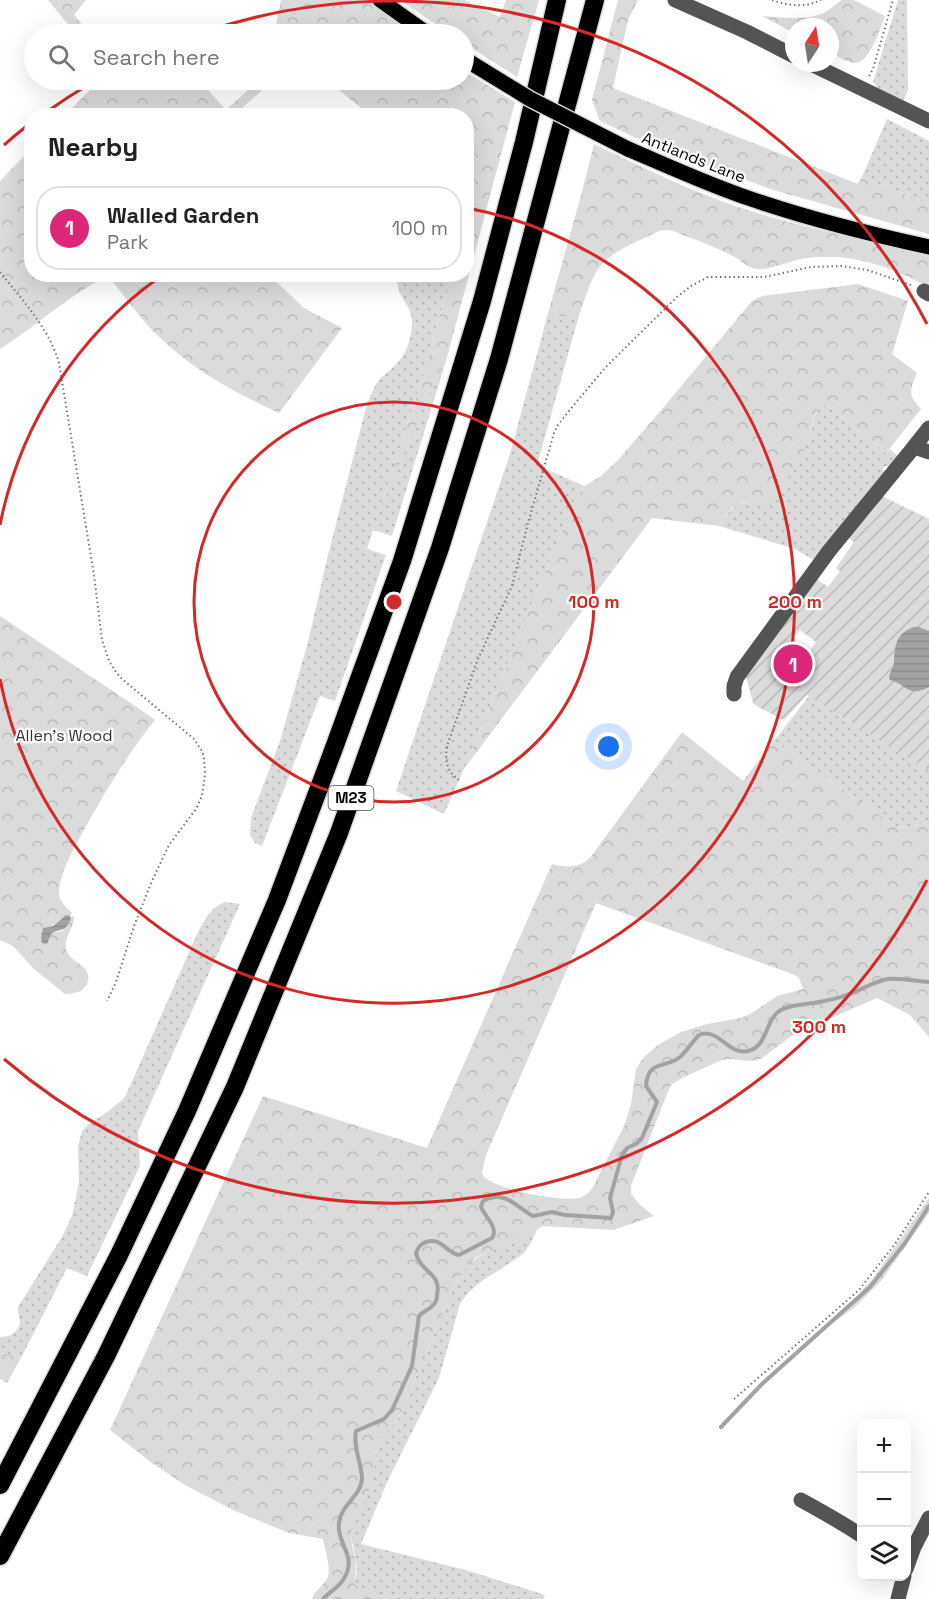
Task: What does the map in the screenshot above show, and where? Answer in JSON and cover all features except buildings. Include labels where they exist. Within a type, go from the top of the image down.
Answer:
[{"type":"highway","name":"M23","points":[[0,1485],[119,1255],[187,1111],[277,900],[402,561],[482,301],[524,142],[557,0]]},
{"type":"highway","name":"M23","points":[[0,1556],[106,1356],[236,1087],[339,833],[440,549],[495,370],[596,0]]},
{"type":"main road","points":[[380,0],[414,24]]},
{"type":"main road","name":"Antlands Lane","points":[[474,64],[530,99],[628,149],[709,184],[821,221],[929,247]]},
{"type":"street","points":[[675,0],[785,51]]},
{"type":"street","points":[[826,72],[929,121]]},
{"type":"street","points":[[734,694],[737,677],[782,614],[845,529],[922,449],[929,428]]},
{"type":"street","points":[[801,1500],[857,1533]]},
{"type":"street","points":[[911,1555],[929,1518]]},
{"type":"street","points":[[898,1599],[903,1581]]},
{"type":"path","points":[[772,0],[798,6],[813,4],[821,0]]},
{"type":"path","points":[[862,90],[873,69],[893,0]]},
{"type":"path","points":[[459,780],[451,774],[447,766],[447,746],[470,680],[512,586],[555,433],[569,411],[617,356],[677,297],[708,277],[764,277],[811,267],[849,266],[894,278],[927,293]]},
{"type":"path","points":[[0,272],[46,332],[59,363],[94,575],[102,640],[109,661],[122,679],[189,734],[199,745],[204,758],[206,774],[200,802],[161,860],[107,1001]]},
{"type":"path","points":[[734,1399],[859,1290],[895,1244],[929,1192]]},
{"type":"green space","points":[[48,0],[86,0],[74,15],[82,24],[68,24]]},
{"type":"green space","points":[[281,0],[368,0],[399,24],[276,24]]},
{"type":"green space","points":[[400,0],[464,0],[500,17],[506,0],[539,0],[517,77],[474,49],[474,24],[435,24]]},
{"type":"green space","points":[[618,0],[638,0],[628,20],[613,88],[858,184],[862,177],[929,204],[929,234],[770,189],[634,137],[600,121],[592,100]]},
{"type":"green space","points":[[842,0],[854,0],[885,16],[870,51],[861,61],[856,63],[839,57],[839,18],[792,18],[814,16],[827,11]]},
{"type":"green space","points":[[898,0],[907,0],[908,89],[903,100],[878,88],[873,82]]},
{"type":"green space","points":[[762,16],[792,18],[785,18],[785,28]]},
{"type":"green space","points":[[474,77],[515,102],[474,256],[474,108],[361,108],[339,90],[474,90]]},
{"type":"green space","points":[[90,90],[208,90],[224,108],[72,108]]},
{"type":"green space","points":[[248,90],[263,90],[242,108],[228,108]]},
{"type":"green space","points":[[887,119],[929,141],[929,204],[862,177]]},
{"type":"green space","points":[[594,144],[675,182],[730,204],[814,228],[929,254],[929,287],[883,267],[835,257],[801,259],[766,269],[753,268],[718,249],[666,230],[630,245],[607,259],[594,276],[578,319],[563,316],[547,317]]},
{"type":"green space","points":[[24,156],[24,282],[97,282],[66,301],[0,349],[0,181]]},
{"type":"green space","points":[[113,282],[276,282],[304,308],[342,328],[279,413],[245,397],[198,369],[169,346],[137,313]]},
{"type":"green space","points":[[397,282],[449,282],[422,379],[379,512],[435,379],[446,361],[392,536],[373,530],[367,549],[386,555],[335,701],[320,696],[262,846],[255,843],[250,835],[251,818],[280,741],[308,642],[367,404],[378,382],[405,352],[412,329],[410,310]]},
{"type":"green space","points":[[449,282],[467,282],[446,361],[435,379],[376,521],[422,379]]},
{"type":"green space","points":[[858,284],[908,301],[892,354],[917,373],[911,392],[913,399],[921,409],[886,453],[828,406],[821,404],[814,416],[804,449],[780,495],[773,503],[737,505],[719,526],[652,518],[464,769],[574,502],[584,486],[601,476],[618,460],[752,301],[762,296]]},
{"type":"green space","points":[[563,316],[578,319],[537,465],[584,486],[574,502],[444,814],[396,791],[510,454],[547,317]]},
{"type":"green space","points":[[821,404],[828,406],[886,453],[890,449],[899,457],[891,469],[884,467],[883,470],[887,474],[815,561],[795,549],[719,526],[738,504],[776,500],[811,431],[816,410]]},
{"type":"green space","points":[[882,496],[929,519],[929,771],[807,695],[784,720],[753,703],[746,676],[817,579],[828,587],[840,571],[836,568],[854,542],[848,538]],"holes":[[[800,630],[816,642],[809,652],[793,638]]]},
{"type":"green space","name":"Allen's Wood","points":[[0,616],[155,720],[118,772],[69,859],[62,877],[59,897],[72,913],[52,926],[44,928],[41,938],[47,944],[52,933],[62,931],[74,916],[66,948],[71,957],[87,971],[88,982],[83,989],[72,993],[65,994],[34,969],[13,946],[0,940]]},
{"type":"green space","points":[[809,696],[929,771],[929,822],[908,827],[895,826],[774,741]]},
{"type":"green space","points":[[682,732],[743,781],[774,741],[895,826],[908,827],[929,822],[929,1037],[910,1015],[877,998],[794,1034],[761,1059],[722,1060],[684,1077],[672,1084],[669,1089],[631,1186],[631,1194],[654,1216],[613,1230],[543,1226],[510,1244],[476,1257],[454,1286],[398,1420],[379,1439],[373,1481],[351,1532],[356,1562],[355,1585],[389,1599],[312,1599],[328,1575],[323,1539],[289,1533],[233,1510],[185,1485],[110,1430],[263,1096],[427,1148],[552,864],[572,866],[581,864],[590,858]],"holes":[[[596,903],[799,978],[803,989],[777,996],[741,1018],[707,1024],[681,1032],[658,1045],[643,1058],[636,1069],[631,1104],[625,1124],[589,1193],[570,1199],[532,1194],[494,1183],[483,1176],[486,1155]]]},
{"type":"green space","points":[[225,902],[240,904],[138,1131],[140,1166],[87,1276],[67,1268],[21,1358],[0,1353],[0,1337],[10,1335],[17,1329],[20,1323],[18,1307],[62,1237],[72,1216],[79,1182],[78,1147],[82,1131],[126,1095],[198,932],[212,910]]},
{"type":"green space","points":[[929,1198],[929,1213],[881,1281],[856,1306],[805,1344],[874,1277]]},
{"type":"green space","points":[[538,1228],[524,1253],[473,1288],[460,1304],[439,1378],[388,1480],[361,1544],[466,1570],[545,1595],[543,1599],[389,1599],[354,1585],[357,1567],[351,1532],[377,1444],[398,1420],[454,1286],[466,1268],[477,1258],[516,1241]]},
{"type":"green space","points":[[0,1353],[21,1358],[7,1383],[0,1379]]},
{"type":"shaded area","points":[[914,627],[929,631],[929,687],[917,691],[908,690],[890,680],[889,677],[894,663],[897,641],[903,633]]},
{"type":"shaded area","points":[[66,915],[71,918],[67,926],[52,933],[47,944],[42,943],[43,928],[53,926]]},
{"type":"waterway","points":[[323,1599],[341,1583],[349,1563],[339,1527],[342,1513],[361,1484],[356,1431],[384,1419],[392,1410],[412,1366],[419,1316],[436,1300],[438,1287],[434,1277],[418,1260],[416,1253],[418,1248],[431,1241],[440,1243],[459,1255],[492,1238],[493,1226],[481,1207],[483,1201],[491,1198],[504,1198],[533,1216],[552,1212],[611,1218],[613,1212],[610,1198],[622,1155],[627,1148],[642,1138],[657,1102],[646,1086],[647,1077],[654,1068],[680,1057],[699,1035],[712,1035],[741,1051],[754,1049],[759,1045],[774,1016],[785,1008],[836,999],[888,979],[929,982]]},
{"type":"waterway","points":[[721,1427],[762,1384],[870,1287],[905,1243],[929,1206]]},
{"type":"place","name":"Walled Garden","points":[[793,664]]}]
